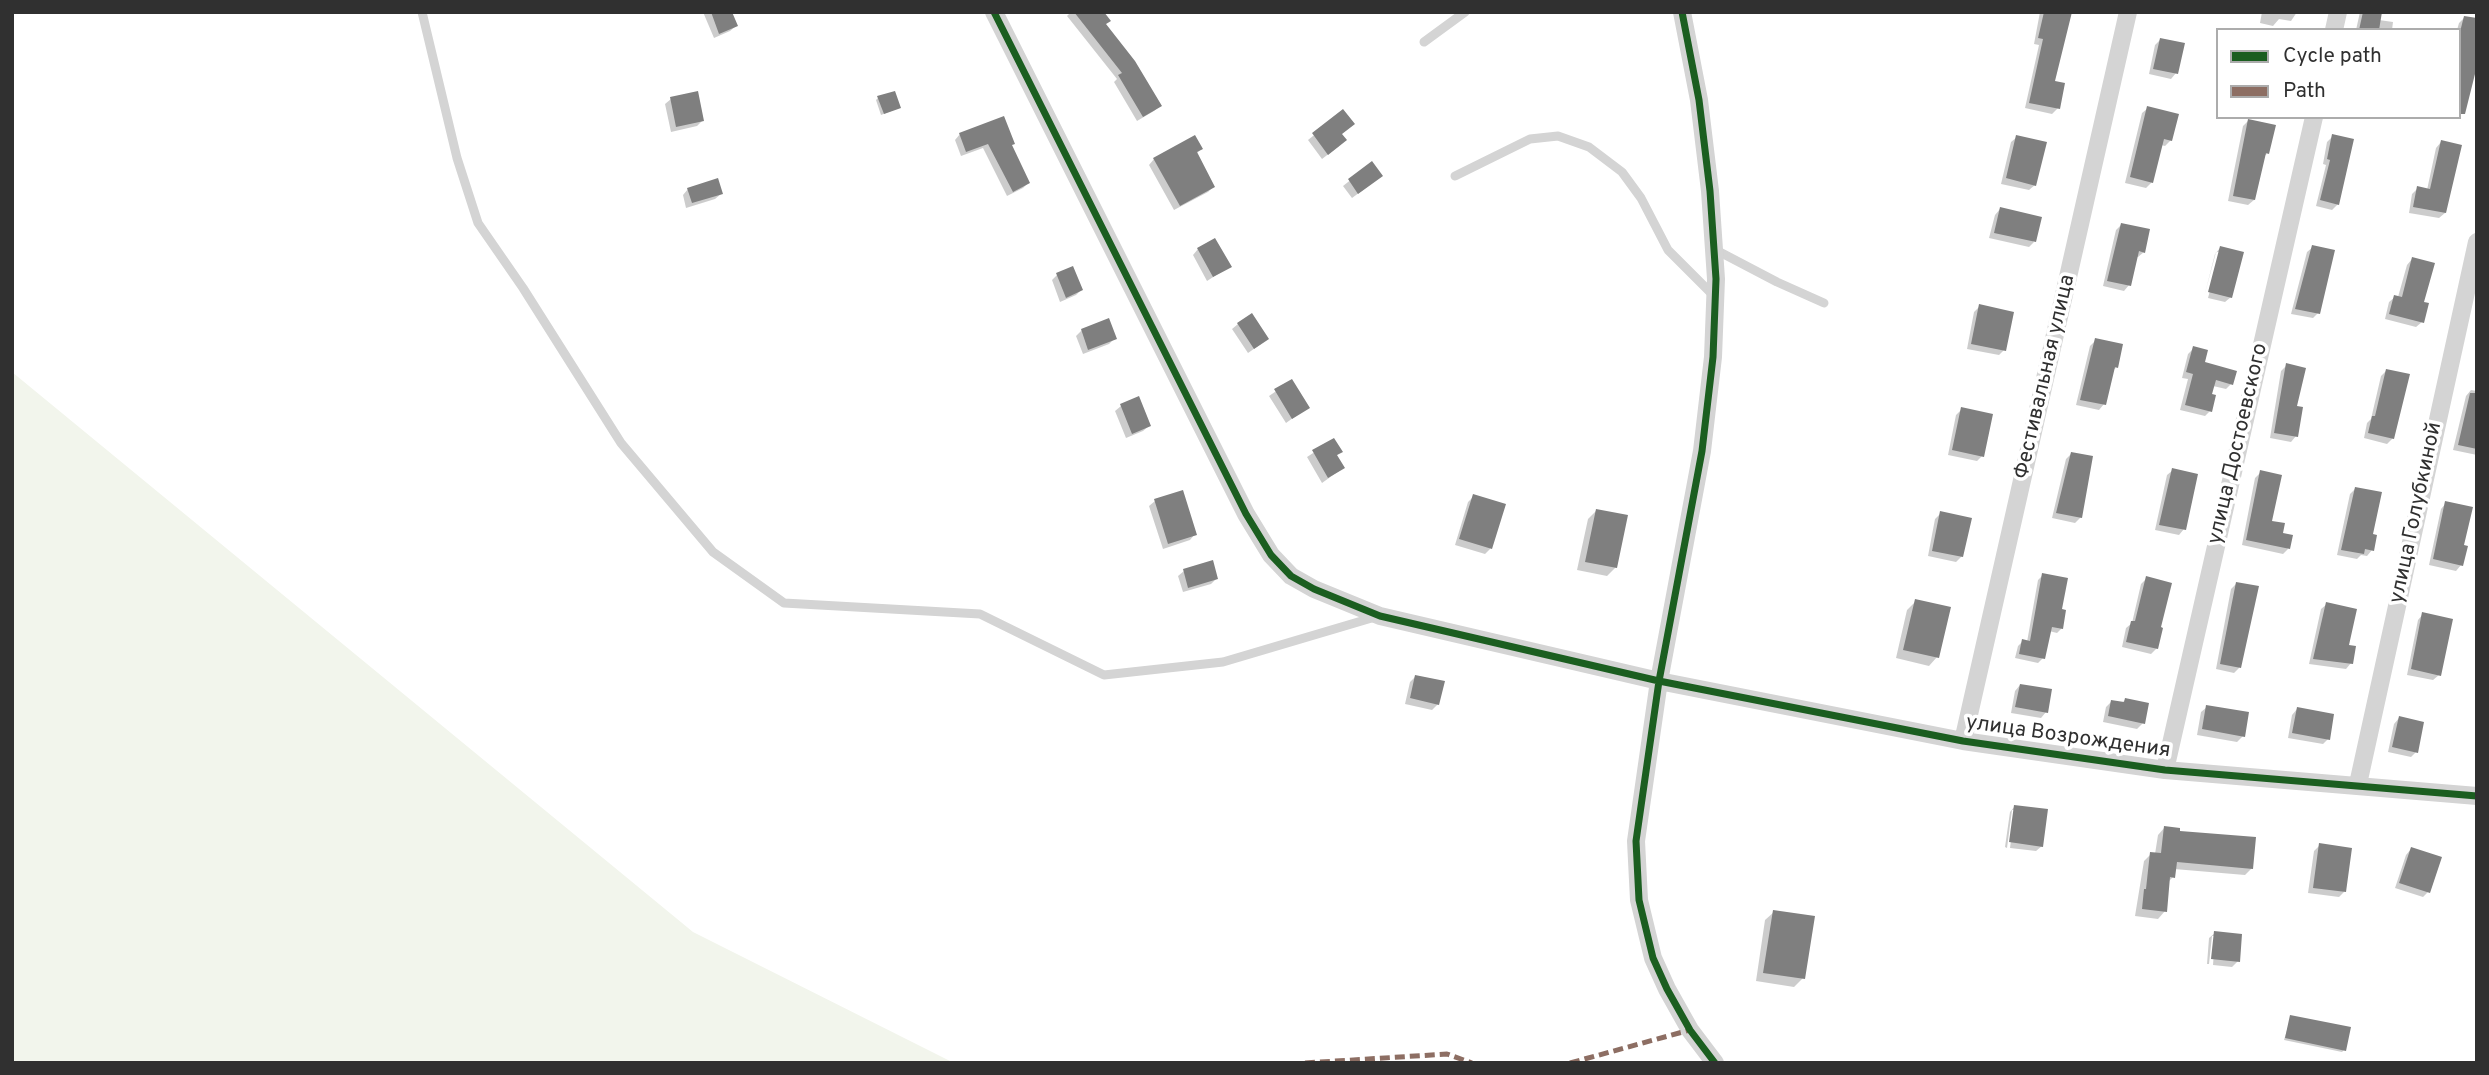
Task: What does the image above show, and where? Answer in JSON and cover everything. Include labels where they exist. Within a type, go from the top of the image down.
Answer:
[{"type":"street","name":"улица Возрождения","points":[[994,12],[1247,513],[1271,555],[1291,576],[1314,589],[1380,616],[1659,681],[1963,741],[2165,770],[2477,796]]},
{"type":"street","points":[[1682,12],[1699,100],[1710,191],[1715,298],[1713,357],[1702,451],[1659,681],[1636,841],[1639,900],[1653,958],[1690,1030],[1715,1063]]},
{"type":"street","name":"Фестивальная улица","points":[[1963,741],[2128,12]]},
{"type":"street","name":"улица Достоевского","points":[[2165,770],[2314,119]]},
{"type":"street","name":"улица Голубкиной","points":[[2358,784],[2477,242]]},
{"type":"lane","points":[[422,12],[457,158],[478,223],[523,288],[621,443],[713,552],[783,603],[980,614],[1104,675],[1223,662],[1380,616]]},
{"type":"lane","points":[[1424,42],[1465,12]]},
{"type":"lane","points":[[1455,176],[1530,139],[1558,136],[1588,148],[1622,172],[1641,198],[1668,250],[1715,298]]},
{"type":"lane","points":[[1714,250],[1824,303]]},
{"type":"shaded area","points":[[12,372],[693,932],[954,1063],[12,1063]]},
{"type":"building","points":[[711,12],[732,12],[738,26],[719,34]]},
{"type":"building","points":[[1074,12],[1104,12],[1111,21],[1106,24],[1135,61],[1162,106],[1143,117],[1118,75],[1122,73]]},
{"type":"building","points":[[2044,12],[2072,12],[2055,81],[2065,83],[2060,109],[2029,103],[2043,39],[2038,38]]},
{"type":"building","points":[[2363,12],[2382,12],[2379,28],[2359,28]]},
{"type":"building","points":[[2464,16],[2477,18],[2477,66],[2465,114],[2461,114],[2461,28]]},
{"type":"building","points":[[2160,38],[2185,43],[2178,74],[2153,69]]},
{"type":"building","points":[[698,91],[704,121],[676,127],[670,97]]},
{"type":"building","points":[[895,91],[901,108],[884,114],[877,96]]},
{"type":"building","points":[[2147,106],[2179,114],[2172,141],[2164,139],[2153,183],[2130,177]]},
{"type":"building","points":[[1343,109],[1355,124],[1342,134],[1347,140],[1328,155],[1312,133]]},
{"type":"building","points":[[1004,116],[1015,144],[1012,145],[1030,183],[1013,192],[988,144],[966,152],[959,133]]},
{"type":"building","points":[[2248,119],[2276,125],[2255,200],[2233,196]]},
{"type":"building","points":[[2332,134],[2354,139],[2339,205],[2320,200],[2330,160],[2327,159]]},
{"type":"building","points":[[1195,135],[1203,149],[1197,152],[1215,187],[1180,206],[1153,158]]},
{"type":"building","points":[[2016,135],[2047,142],[2036,186],[2006,178]]},
{"type":"building","points":[[2441,140],[2462,145],[2446,213],[2413,207],[2417,186],[2430,189]]},
{"type":"building","points":[[1372,161],[1383,176],[1358,194],[1348,179]]},
{"type":"building","points":[[718,178],[723,194],[692,203],[687,188]]},
{"type":"building","points":[[2000,207],[2042,217],[2036,242],[1994,233]]},
{"type":"building","points":[[2121,223],[2150,229],[2145,253],[2139,251],[2131,286],[2107,281]]},
{"type":"building","points":[[1215,238],[1232,267],[1213,277],[1197,248]]},
{"type":"building","points":[[2312,245],[2335,250],[2320,314],[2295,309]]},
{"type":"building","points":[[2220,246],[2244,252],[2232,298],[2208,292]]},
{"type":"building","points":[[2412,257],[2435,263],[2424,302],[2429,303],[2424,323],[2389,314],[2394,295],[2402,297]]},
{"type":"building","points":[[1073,266],[1083,290],[1066,298],[1056,273]]},
{"type":"building","points":[[1979,304],[2014,312],[2006,351],[1971,344]]},
{"type":"building","points":[[1252,313],[1269,339],[1254,349],[1237,323]]},
{"type":"building","points":[[1109,318],[1117,339],[1088,350],[1081,329]]},
{"type":"building","points":[[2095,338],[2123,344],[2106,405],[2080,400]]},
{"type":"building","points":[[2193,346],[2208,350],[2205,362],[2237,371],[2233,385],[2216,380],[2212,394],[2216,395],[2212,412],[2185,405],[2193,374],[2186,372]]},
{"type":"building","points":[[2286,363],[2306,368],[2297,406],[2303,407],[2298,437],[2274,433]]},
{"type":"building","points":[[2386,369],[2410,374],[2394,439],[2368,433],[2372,416],[2375,416]]},
{"type":"building","points":[[1292,379],[1310,408],[1292,419],[1274,389]]},
{"type":"building","points":[[2470,393],[2477,393],[2477,449],[2458,445]]},
{"type":"building","points":[[1139,396],[1151,426],[1132,434],[1120,404]]},
{"type":"building","points":[[1961,407],[1993,414],[1984,457],[1952,450]]},
{"type":"building","points":[[1334,438],[1343,452],[1337,455],[1345,468],[1328,478],[1312,450]]},
{"type":"building","points":[[2071,452],[2093,456],[2082,518],[2056,513]]},
{"type":"building","points":[[2172,468],[2198,474],[2186,530],[2159,525]]},
{"type":"building","points":[[2260,470],[2282,475],[2272,521],[2285,523],[2283,533],[2293,535],[2290,549],[2246,540]]},
{"type":"building","points":[[2355,487],[2382,492],[2373,534],[2377,535],[2374,551],[2365,549],[2364,554],[2341,550]]},
{"type":"building","points":[[1183,490],[1197,535],[1168,544],[1154,499]]},
{"type":"building","points":[[1473,494],[1506,504],[1492,549],[1459,539]]},
{"type":"building","points":[[2445,501],[2473,507],[2464,545],[2468,546],[2463,566],[2433,559]]},
{"type":"building","points":[[1596,509],[1628,515],[1617,568],[1585,562]]},
{"type":"building","points":[[1940,511],[1972,518],[1963,557],[1932,551]]},
{"type":"building","points":[[1213,560],[1218,579],[1188,588],[1183,569]]},
{"type":"building","points":[[2042,573],[2068,578],[2062,609],[2066,610],[2063,629],[2052,627],[2045,659],[2019,654],[2022,639],[2030,641]]},
{"type":"building","points":[[2146,576],[2172,583],[2158,649],[2126,642],[2131,621],[2135,621]]},
{"type":"building","points":[[2236,582],[2259,586],[2241,668],[2220,664]]},
{"type":"building","points":[[1915,599],[1951,607],[1939,658],[1903,650]]},
{"type":"building","points":[[2326,602],[2357,609],[2349,645],[2356,646],[2353,664],[2313,659]]},
{"type":"building","points":[[2422,612],[2453,619],[2441,676],[2411,669]]},
{"type":"building","points":[[1415,675],[1445,681],[1439,705],[1410,698]]},
{"type":"building","points":[[2020,684],[2052,689],[2048,713],[2015,707]]},
{"type":"building","points":[[2125,698],[2149,703],[2145,724],[2108,716],[2111,700],[2124,702]]},
{"type":"building","points":[[2206,705],[2249,712],[2245,737],[2202,729]]},
{"type":"building","points":[[2297,707],[2334,714],[2330,740],[2292,733]]},
{"type":"building","points":[[2399,716],[2424,722],[2418,753],[2392,747]]},
{"type":"building","points":[[2014,805],[2048,809],[2043,847],[2009,842]]},
{"type":"building","points":[[2164,826],[2180,828],[2180,831],[2256,837],[2253,869],[2177,862],[2175,878],[2170,877],[2167,912],[2142,909],[2150,852],[2161,853]]},
{"type":"building","points":[[2319,843],[2352,848],[2346,892],[2313,888]]},
{"type":"building","points":[[2411,847],[2442,857],[2430,893],[2399,883]]},
{"type":"building","points":[[1773,910],[1815,916],[1805,979],[1763,973]]},
{"type":"building","points":[[2214,931],[2242,934],[2240,962],[2211,959]]},
{"type":"building","points":[[2290,1015],[2351,1027],[2346,1051],[2285,1038]]},
{"type":"marked path","points":[[1570,1063],[1690,1030]]},
{"type":"marked path","points":[[1305,1063],[1447,1054],[1472,1063]]},
{"type":"cycle path","points":[[994,12],[1246,514],[1271,555],[1291,576],[1314,589],[1380,616],[1659,681],[1963,741],[2165,770],[2477,796]]},
{"type":"cycle path","points":[[1682,12],[1699,100],[1710,191],[1716,279],[1713,357],[1702,451],[1659,681],[1636,841],[1639,900],[1653,958],[1690,1030],[1715,1063]]}]
